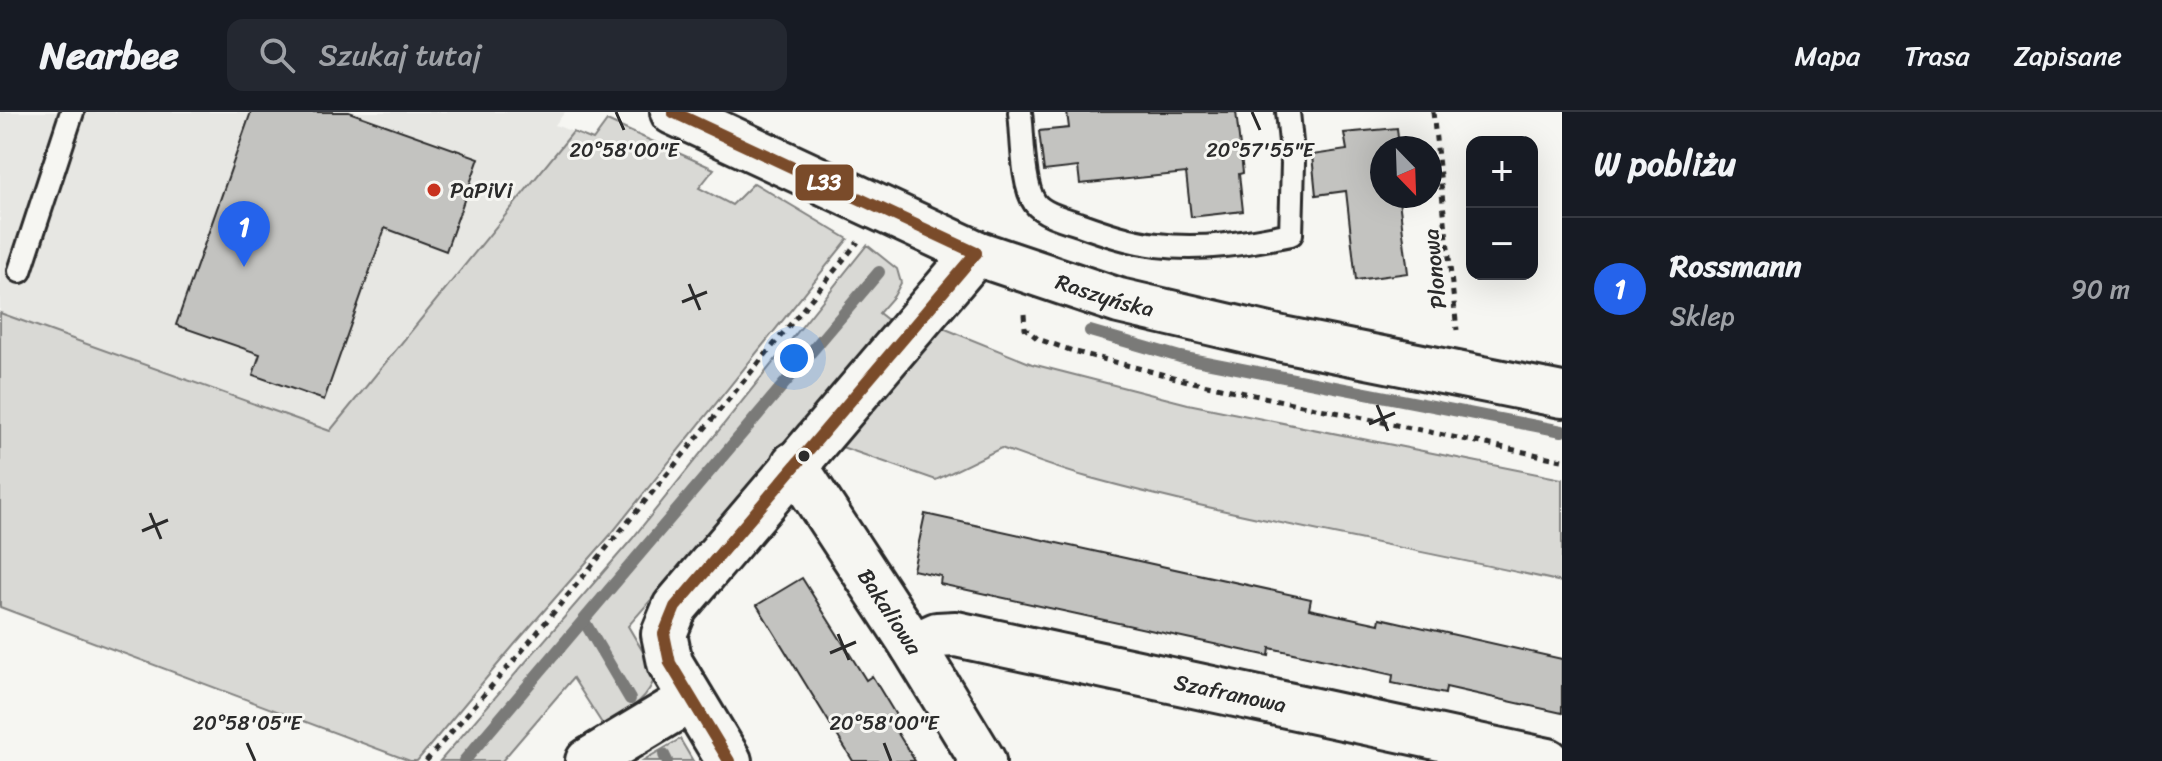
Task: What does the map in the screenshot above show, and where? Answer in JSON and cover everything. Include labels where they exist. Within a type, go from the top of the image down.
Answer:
[{"type":"street","name":"Raszyńska","points":[[673,112],[976,253],[1119,301],[1282,339],[1562,395]]},
{"type":"street","points":[[729,761],[670,663],[664,634],[675,607],[976,253]]},
{"type":"street","name":"Bakaliowa","points":[[794,464],[913,646],[983,761]]},
{"type":"street","name":"Szafranowa","points":[[913,646],[937,635],[956,634],[1414,746],[1548,761]]},
{"type":"street","points":[[588,761],[691,699]]},
{"type":"lane","points":[[20,271],[72,112]]},
{"type":"lane","points":[[1020,112],[1029,189],[1036,205],[1114,236],[1156,245],[1204,247],[1291,234],[1293,163],[1288,112]]},
{"type":"path","name":"Plonowa","points":[[1433,112],[1462,375]]},
{"type":"path","points":[[426,761],[527,645],[860,240]]},
{"type":"path","points":[[1025,308],[1023,322],[1029,332],[1038,339],[1076,352],[1188,381],[1562,460]]},
{"type":"shaded area","points":[[0,112],[565,112],[555,125],[573,132],[330,431],[0,313]]},
{"type":"shaded area","points":[[607,121],[714,169],[699,188],[732,205],[754,183],[848,239],[612,533],[417,761],[410,761],[0,607],[0,313],[330,431],[573,132],[593,140]]},
{"type":"shaded area","points":[[867,245],[897,269],[901,283],[879,313],[893,324],[628,626],[656,674],[648,692],[635,705],[603,725],[573,678],[502,761],[440,761],[632,539]]},
{"type":"shaded area","points":[[943,328],[1032,364],[1188,404],[1562,479],[1562,582],[1146,492],[1076,474],[1001,448],[936,480],[839,446]]},
{"type":"shaded area","points":[[680,739],[693,761],[642,761]]},
{"type":"building","points":[[251,112],[349,112],[479,158],[446,251],[385,228],[324,400],[253,375],[260,354],[176,325]]},
{"type":"building","points":[[1067,112],[1236,112],[1243,173],[1239,174],[1243,211],[1191,217],[1186,173],[1080,184],[1078,167],[1044,171],[1039,131],[1069,128]]},
{"type":"building","points":[[1397,128],[1398,136],[1370,136],[1370,208],[1400,208],[1408,273],[1356,280],[1346,191],[1316,195],[1312,155],[1347,150],[1344,133]]},
{"type":"building","points":[[925,514],[1311,599],[1309,609],[1379,624],[1380,618],[1562,659],[1562,713],[1446,687],[1445,694],[1392,683],[1393,675],[1270,648],[1269,656],[940,584],[941,576],[913,570]]},
{"type":"building","points":[[802,578],[866,680],[872,676],[900,722],[894,727],[915,761],[853,761],[757,605]]},
{"type":"waterway","points":[[464,761],[879,272]]},
{"type":"waterway","points":[[1090,331],[1180,357],[1562,431]]},
{"type":"waterway","points":[[584,621],[630,699]]},
{"type":"waterway","points":[[664,755],[667,761]]},
{"type":"transit line","name":"L33","points":[[673,112],[976,253]]},
{"type":"transit line","name":"L33","points":[[729,761],[670,663],[664,634],[675,607],[976,253]]},
{"type":"place","name":"PaPiVi","points":[[434,190]]},
{"type":"place","name":"Rossmann","points":[[244,267]]}]
